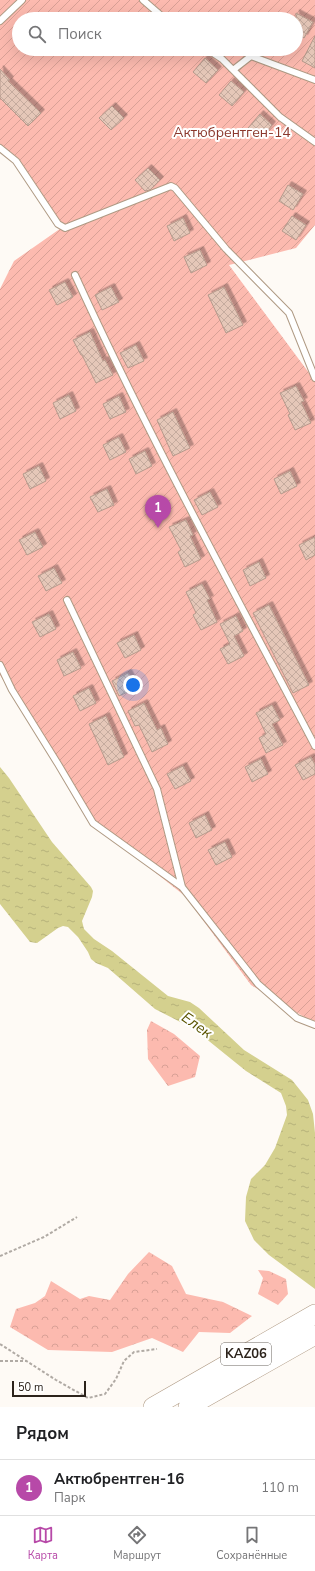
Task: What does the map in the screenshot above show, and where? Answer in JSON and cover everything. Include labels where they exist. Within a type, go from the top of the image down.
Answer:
[{"type":"highway","name":"KАZ06","points":[[182,1400],[315,1314]]},
{"type":"highway","name":"KАZ06","points":[[153,1407],[182,1400],[315,1335]]},
{"type":"lane","points":[[0,21],[22,0]]},
{"type":"lane","points":[[143,0],[157,12]]},
{"type":"lane","points":[[218,56],[280,118],[315,142]]},
{"type":"lane","points":[[233,70],[251,56],[315,80]]},
{"type":"lane","points":[[0,148],[16,162],[58,224],[65,228],[171,186],[175,188],[226,248],[288,313],[315,378]]},
{"type":"lane","points":[[75,275],[151,434],[246,618],[315,746]]},
{"type":"lane","points":[[67,600],[157,789],[182,888]]},
{"type":"lane","points":[[0,665],[12,690],[93,823],[182,888],[258,984],[297,1018],[315,1025]]},
{"type":"path","points":[[0,1256],[44,1237],[77,1217]]},
{"type":"path","points":[[0,1344],[56,1380],[88,1398],[105,1394],[116,1379],[124,1361],[134,1352],[157,1350]]},
{"type":"path","points":[[0,1361],[27,1361]]},
{"type":"green space","name":"Актюбрентген-14","points":[[0,0],[315,0],[315,225],[296,248],[229,265],[315,381],[315,1021],[306,1018],[251,985],[185,896],[99,828],[0,675],[0,289],[14,261],[64,226],[3,148],[0,147]]},
{"type":"green space","points":[[151,1021],[174,1034],[200,1056],[195,1077],[168,1086],[148,1059],[147,1030]]},
{"type":"green space","points":[[149,1252],[172,1266],[186,1294],[223,1302],[252,1316],[230,1333],[199,1332],[183,1352],[152,1338],[112,1352],[48,1350],[10,1327],[16,1309],[35,1303],[45,1296],[51,1281],[80,1299],[89,1296],[110,1300],[128,1274]]},
{"type":"green space","points":[[258,1270],[269,1271],[286,1279],[288,1294],[278,1305],[258,1294],[263,1278]]},
{"type":"water","name":"Елек","points":[[0,767],[52,842],[91,887],[93,891],[92,897],[82,921],[84,929],[94,939],[112,951],[168,996],[190,1002],[199,1008],[244,1050],[292,1080],[308,1100],[313,1114],[315,1133],[315,1289],[269,1255],[254,1240],[245,1221],[246,1197],[251,1179],[265,1165],[275,1148],[287,1115],[286,1106],[281,1093],[246,1071],[194,1029],[155,1009],[108,968],[91,959],[78,937],[68,927],[63,926],[58,928],[37,943],[30,942],[0,904]]},
{"type":"building","points":[[303,17],[313,22],[303,37]]},
{"type":"building","points":[[315,36],[315,68],[302,61]]},
{"type":"building","points":[[205,58],[218,70],[206,83],[193,72]]},
{"type":"building","points":[[0,69],[10,80],[8,81],[41,113],[28,126],[0,98]]},
{"type":"building","points":[[231,81],[244,92],[232,106],[219,95]]},
{"type":"building","points":[[112,106],[124,118],[111,130],[99,118]]},
{"type":"building","points":[[260,114],[272,125],[261,139],[248,128]]},
{"type":"building","points":[[148,168],[160,180],[150,190],[145,191],[135,180]]},
{"type":"building","points":[[288,185],[303,194],[293,210],[279,201]]},
{"type":"building","points":[[292,216],[306,225],[296,240],[282,231]]},
{"type":"building","points":[[183,218],[190,233],[174,241],[167,226]]},
{"type":"building","points":[[200,250],[207,265],[191,273],[184,257]]},
{"type":"building","points":[[65,282],[73,297],[57,305],[49,290]]},
{"type":"building","points":[[111,287],[119,302],[102,310],[95,295]]},
{"type":"building","points":[[224,287],[243,325],[226,333],[208,295]]},
{"type":"building","points":[[90,332],[103,361],[105,360],[113,375],[96,383],[73,340]]},
{"type":"building","points":[[136,345],[144,361],[128,368],[120,353]]},
{"type":"building","points":[[296,386],[304,401],[301,402],[311,423],[295,430],[288,415],[290,414],[280,393]]},
{"type":"building","points":[[69,395],[76,411],[60,419],[53,403]]},
{"type":"building","points":[[119,396],[126,412],[110,419],[103,404]]},
{"type":"building","points":[[173,412],[190,448],[173,456],[157,420]]},
{"type":"building","points":[[119,437],[126,452],[110,460],[103,445]]},
{"type":"building","points":[[145,451],[152,466],[136,474],[129,459]]},
{"type":"building","points":[[39,466],[46,481],[30,489],[23,474]]},
{"type":"building","points":[[290,471],[297,486],[281,494],[274,479]]},
{"type":"building","points":[[107,489],[114,505],[98,512],[90,497]]},
{"type":"building","points":[[210,492],[218,507],[202,515],[194,500]]},
{"type":"building","points":[[186,520],[193,535],[190,536],[201,559],[185,567],[178,552],[181,550],[169,527]]},
{"type":"building","points":[[35,532],[43,547],[27,555],[19,540]]},
{"type":"building","points":[[315,537],[315,555],[306,560],[299,545]]},
{"type":"building","points":[[259,562],[266,578],[250,586],[243,570]]},
{"type":"building","points":[[54,568],[62,583],[46,591],[38,576]]},
{"type":"building","points":[[202,584],[210,599],[207,600],[217,622],[201,630],[193,615],[196,613],[186,592]]},
{"type":"building","points":[[269,605],[309,685],[293,693],[253,613]]},
{"type":"building","points":[[49,614],[56,629],[40,637],[32,622]]},
{"type":"building","points":[[236,616],[243,631],[234,636],[244,656],[228,664],[220,649],[230,644],[220,624]]},
{"type":"building","points":[[134,635],[141,650],[125,658],[117,643]]},
{"type":"building","points":[[73,652],[81,668],[64,676],[57,660]]},
{"type":"building","points":[[128,673],[136,688],[119,696],[112,681]]},
{"type":"building","points":[[89,688],[96,703],[80,711],[73,696]]},
{"type":"building","points":[[144,703],[157,730],[161,728],[168,744],[152,752],[139,725],[135,726],[128,711]]},
{"type":"building","points":[[272,705],[280,720],[272,724],[283,745],[266,753],[259,738],[266,734],[256,713]]},
{"type":"building","points":[[106,716],[124,757],[108,765],[89,724]]},
{"type":"building","points":[[311,757],[315,765],[315,774],[303,780],[295,765]]},
{"type":"building","points":[[261,759],[268,774],[252,782],[245,767]]},
{"type":"building","points":[[183,766],[191,781],[175,789],[167,774]]},
{"type":"building","points":[[205,815],[212,830],[196,838],[189,823]]},
{"type":"building","points":[[225,842],[232,857],[216,865],[208,850]]},
{"type":"place","name":"Актюбрентген-16","points":[[158,528]]}]
